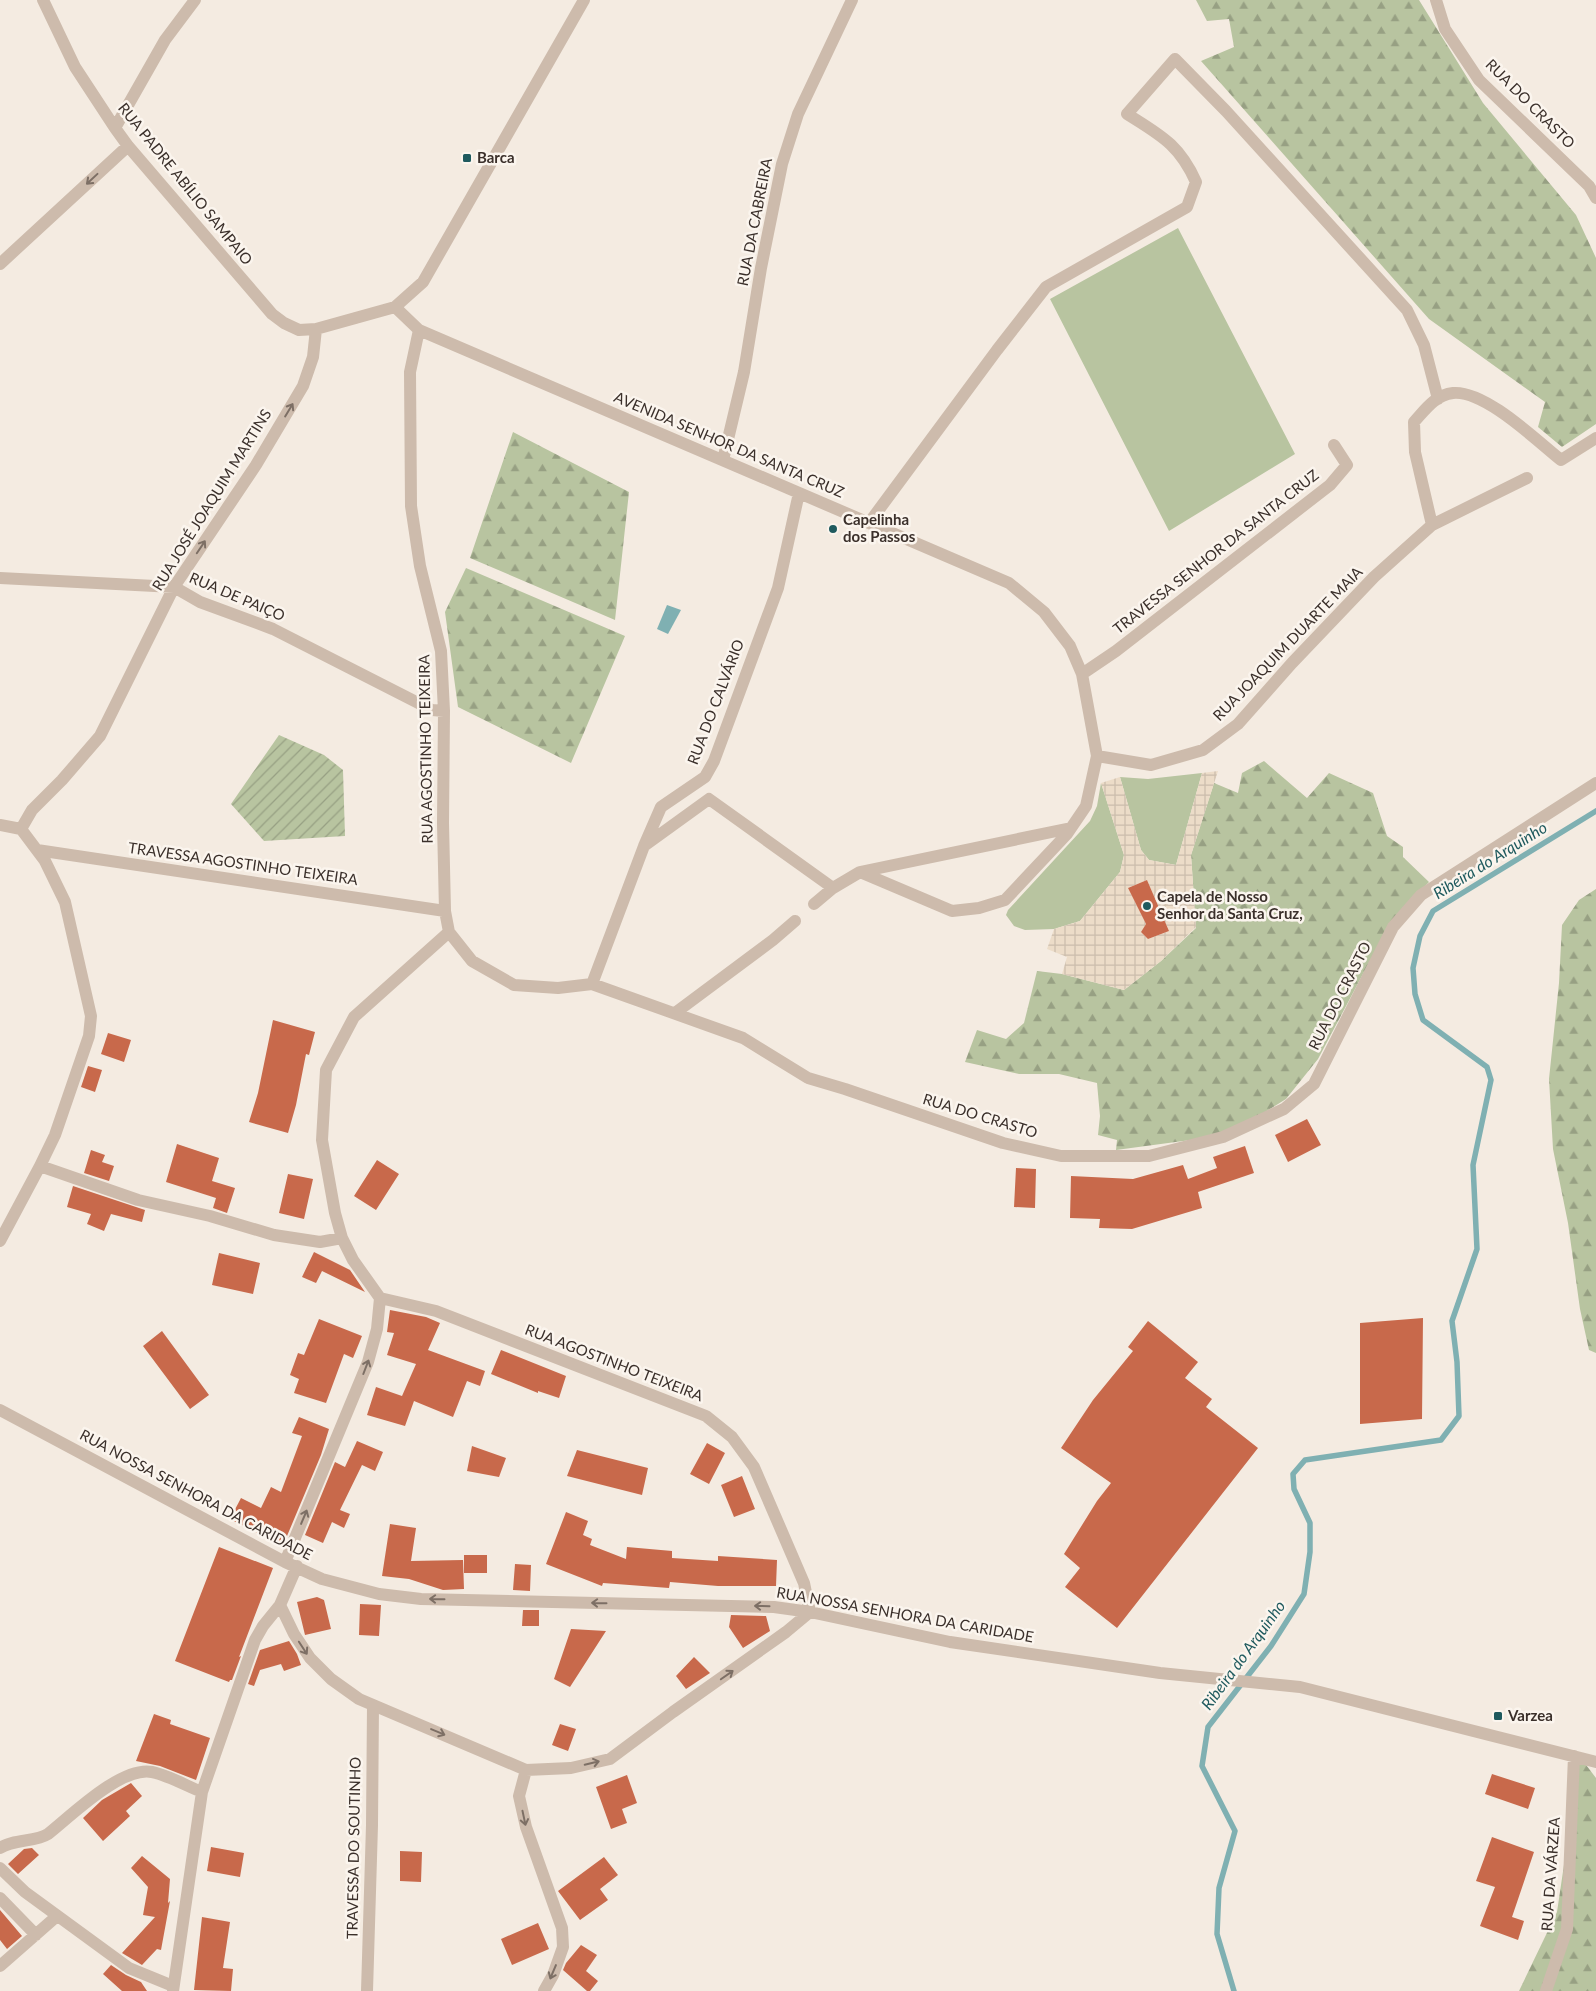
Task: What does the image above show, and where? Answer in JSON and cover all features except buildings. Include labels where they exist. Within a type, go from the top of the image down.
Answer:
[{"type":"street","name":"RUA PADRE ABÍLIO SAMPAIO","points":[[43,0],[75,67],[114,128],[128,146],[272,314],[284,323],[299,330],[316,329]]},
{"type":"street","points":[[114,128],[165,40],[195,0]]},
{"type":"street","points":[[316,329],[395,307],[423,282],[584,0]]},
{"type":"street","name":"RUA DA CABREIRA","points":[[723,460],[744,372],[761,268],[782,164],[798,114],[852,0]]},
{"type":"street","name":"RUA DO CRASTO","points":[[1436,0],[1445,29],[1479,80],[1589,186],[1596,198]]},
{"type":"street","points":[[868,522],[1046,288],[1187,206],[1196,182],[1187,162],[1166,138],[1127,114],[1175,59],[1226,111],[1407,310],[1424,345],[1438,399]]},
{"type":"street","points":[[0,264],[128,146]]},
{"type":"street","name":"AVENIDA SENHOR DA SANTA CRUZ","points":[[395,307],[419,330],[1009,583],[1044,612],[1070,646],[1082,674],[1096,756]]},
{"type":"street","name":"RUA JOSÉ JOAQUIM MARTINS","points":[[22,829],[32,810],[62,780],[100,736],[174,587],[256,465],[303,386],[313,357],[316,329]]},
{"type":"street","name":"RUA AGOSTINHO TEIXEIRA","points":[[419,330],[410,372],[411,506],[420,566],[441,651],[444,711],[443,823],[445,911],[449,932]]},
{"type":"street","points":[[1432,525],[1415,452],[1414,422],[1431,402],[1452,393],[1471,395],[1500,410],[1562,460],[1596,438]]},
{"type":"street","name":"TRAVESSA SENHOR DA SANTA CRUZ","points":[[1082,674],[1116,651],[1330,485],[1347,465],[1334,445]]},
{"type":"street","name":"RUA JOAQUIM DUARTE MAIA","points":[[1096,756],[1152,765],[1204,750],[1238,724],[1292,663],[1374,577],[1432,525],[1527,478]]},
{"type":"street","name":"RUA DO CALVÁRIO","points":[[592,984],[644,846],[661,807],[705,777],[714,761],[778,588],[799,493]]},
{"type":"street","name":"RUA DE PAIÇO","points":[[0,578],[174,587],[200,602],[273,629],[432,710],[444,711]]},
{"type":"street","points":[[860,872],[952,911],[979,908],[1005,900],[1071,828],[1086,806],[1096,756]]},
{"type":"street","name":"RUA DO CRASTO","points":[[449,932],[472,962],[514,985],[558,988],[592,984],[743,1038],[808,1078],[1002,1143],[1061,1156],[1149,1156],[1223,1138],[1284,1109],[1314,1084],[1393,927],[1421,895],[1596,783]]},
{"type":"street","points":[[644,846],[709,799],[833,888]]},
{"type":"street","points":[[0,826],[22,829],[45,861],[65,902],[91,1016],[89,1036],[55,1135],[0,1241]]},
{"type":"street","points":[[814,904],[833,888],[860,872],[1071,828]]},
{"type":"street","name":"TRAVESSA AGOSTINHO TEIXEIRA","points":[[37,850],[445,911]]},
{"type":"street","points":[[675,1013],[773,940],[795,921]]},
{"type":"street","points":[[0,1868],[24,1892],[129,1968],[173,1988],[202,1792],[254,1640],[280,1605],[291,1564],[368,1362],[377,1329],[380,1298],[353,1260],[342,1238],[335,1213],[322,1140],[326,1070],[354,1017],[449,932]]},
{"type":"street","points":[[40,1166],[138,1200],[210,1216],[274,1235],[320,1242],[342,1238]]},
{"type":"street","name":"RUA AGOSTINHO TEIXEIRA","points":[[380,1298],[436,1311],[706,1416],[732,1437],[754,1467],[804,1583],[810,1612]]},
{"type":"street","name":"RUA NOSSA SENHORA DA CARIDADE","points":[[0,1410],[291,1564],[322,1579],[379,1594],[421,1599],[774,1607],[810,1612],[950,1642],[1160,1673],[1300,1687],[1596,1762]]},
{"type":"street","points":[[280,1605],[294,1634],[310,1658],[331,1679],[359,1699],[526,1770],[571,1768],[610,1759],[786,1632],[810,1612]]},
{"type":"street","name":"TRAVESSA DO SOUTINHO","points":[[366,1991],[372,1825],[372,1705]]},
{"type":"street","name":"RUA DA VÁRZEA","points":[[1546,1991],[1567,1929],[1574,1756]]},
{"type":"street","points":[[526,1770],[519,1796],[526,1827],[562,1928],[563,1947],[553,1975],[544,1991]]},
{"type":"street","points":[[0,1848],[46,1835],[74,1811],[127,1775],[151,1772],[202,1792]]},
{"type":"street","points":[[0,1898],[36,1935]]},
{"type":"street","points":[[0,1966],[58,1916]]},
{"type":"green space","points":[[1196,0],[1419,0],[1483,103],[1576,215],[1596,258],[1596,424],[1562,447],[1538,427],[1545,402],[1429,319],[1201,61],[1234,47],[1229,19],[1207,21]]},
{"type":"green space","points":[[1178,228],[1295,454],[1169,531],[1050,299]]},
{"type":"green space","points":[[513,432],[629,492],[615,620],[470,558]]},
{"type":"green space","points":[[466,568],[625,636],[571,763],[458,707],[445,612]]},
{"type":"green space","points":[[279,735],[324,755],[343,770],[345,836],[264,841],[231,804]]},
{"type":"green space","points":[[1264,761],[1307,798],[1329,773],[1373,793],[1387,836],[1403,847],[1403,857],[1429,882],[1390,923],[1318,1059],[1286,1099],[1228,1135],[1116,1150],[1117,1140],[1098,1135],[1100,1116],[1097,1083],[1059,1074],[1019,1074],[965,1062],[977,1030],[1006,1039],[1024,1023],[1037,971],[1062,974],[1124,990],[1161,961],[1196,928],[1191,855],[1214,783],[1238,793],[1242,773]]},
{"type":"green space","points":[[1202,773],[1176,865],[1149,860],[1141,850],[1120,777],[1148,779]]},
{"type":"green space","points":[[1101,783],[1124,855],[1120,872],[1080,921],[1054,929],[1025,930],[1014,926],[1006,915],[1008,910],[1090,821],[1097,806]]},
{"type":"green space","points":[[1596,889],[1596,1353],[1589,1350],[1580,1309],[1568,1223],[1553,1149],[1549,1079],[1559,983],[1562,925],[1579,900]]},
{"type":"green space","points":[[1580,1757],[1596,1778],[1596,1991],[1519,1991],[1557,1912]]},
{"type":"shaded area","points":[[1218,771],[1191,855],[1196,927],[1161,961],[1124,990],[1062,974],[1067,957],[1047,949],[1054,929],[1080,921],[1120,872],[1124,855],[1101,783],[1120,777],[1141,850],[1149,860],[1176,865],[1202,773]],"holes":[[[1147,880],[1169,931],[1148,939],[1141,932],[1146,924],[1128,888]]]},
{"type":"water","points":[[667,605],[681,610],[668,634],[657,629]]},
{"type":"waterway","name":"Ribeira do Arquinho","points":[[1234,1991],[1217,1934],[1219,1888],[1235,1831],[1202,1766],[1208,1727],[1271,1646],[1304,1594],[1310,1552],[1310,1523],[1294,1489],[1293,1474],[1305,1460],[1441,1440],[1459,1416],[1457,1362],[1452,1321],[1477,1249],[1473,1165],[1491,1080],[1487,1067],[1423,1020],[1415,994],[1413,968],[1420,936],[1433,911],[1596,811]]},
{"type":"place","name":"Barca","points":[[467,158]]},
{"type":"place","name":"Capelinha dos Passos","points":[[833,529]]},
{"type":"place","name":"Capela de Nosso Senhor da Santa Cruz,","points":[[1147,906]]},
{"type":"place","name":"Varzea","points":[[1498,1716]]}]
